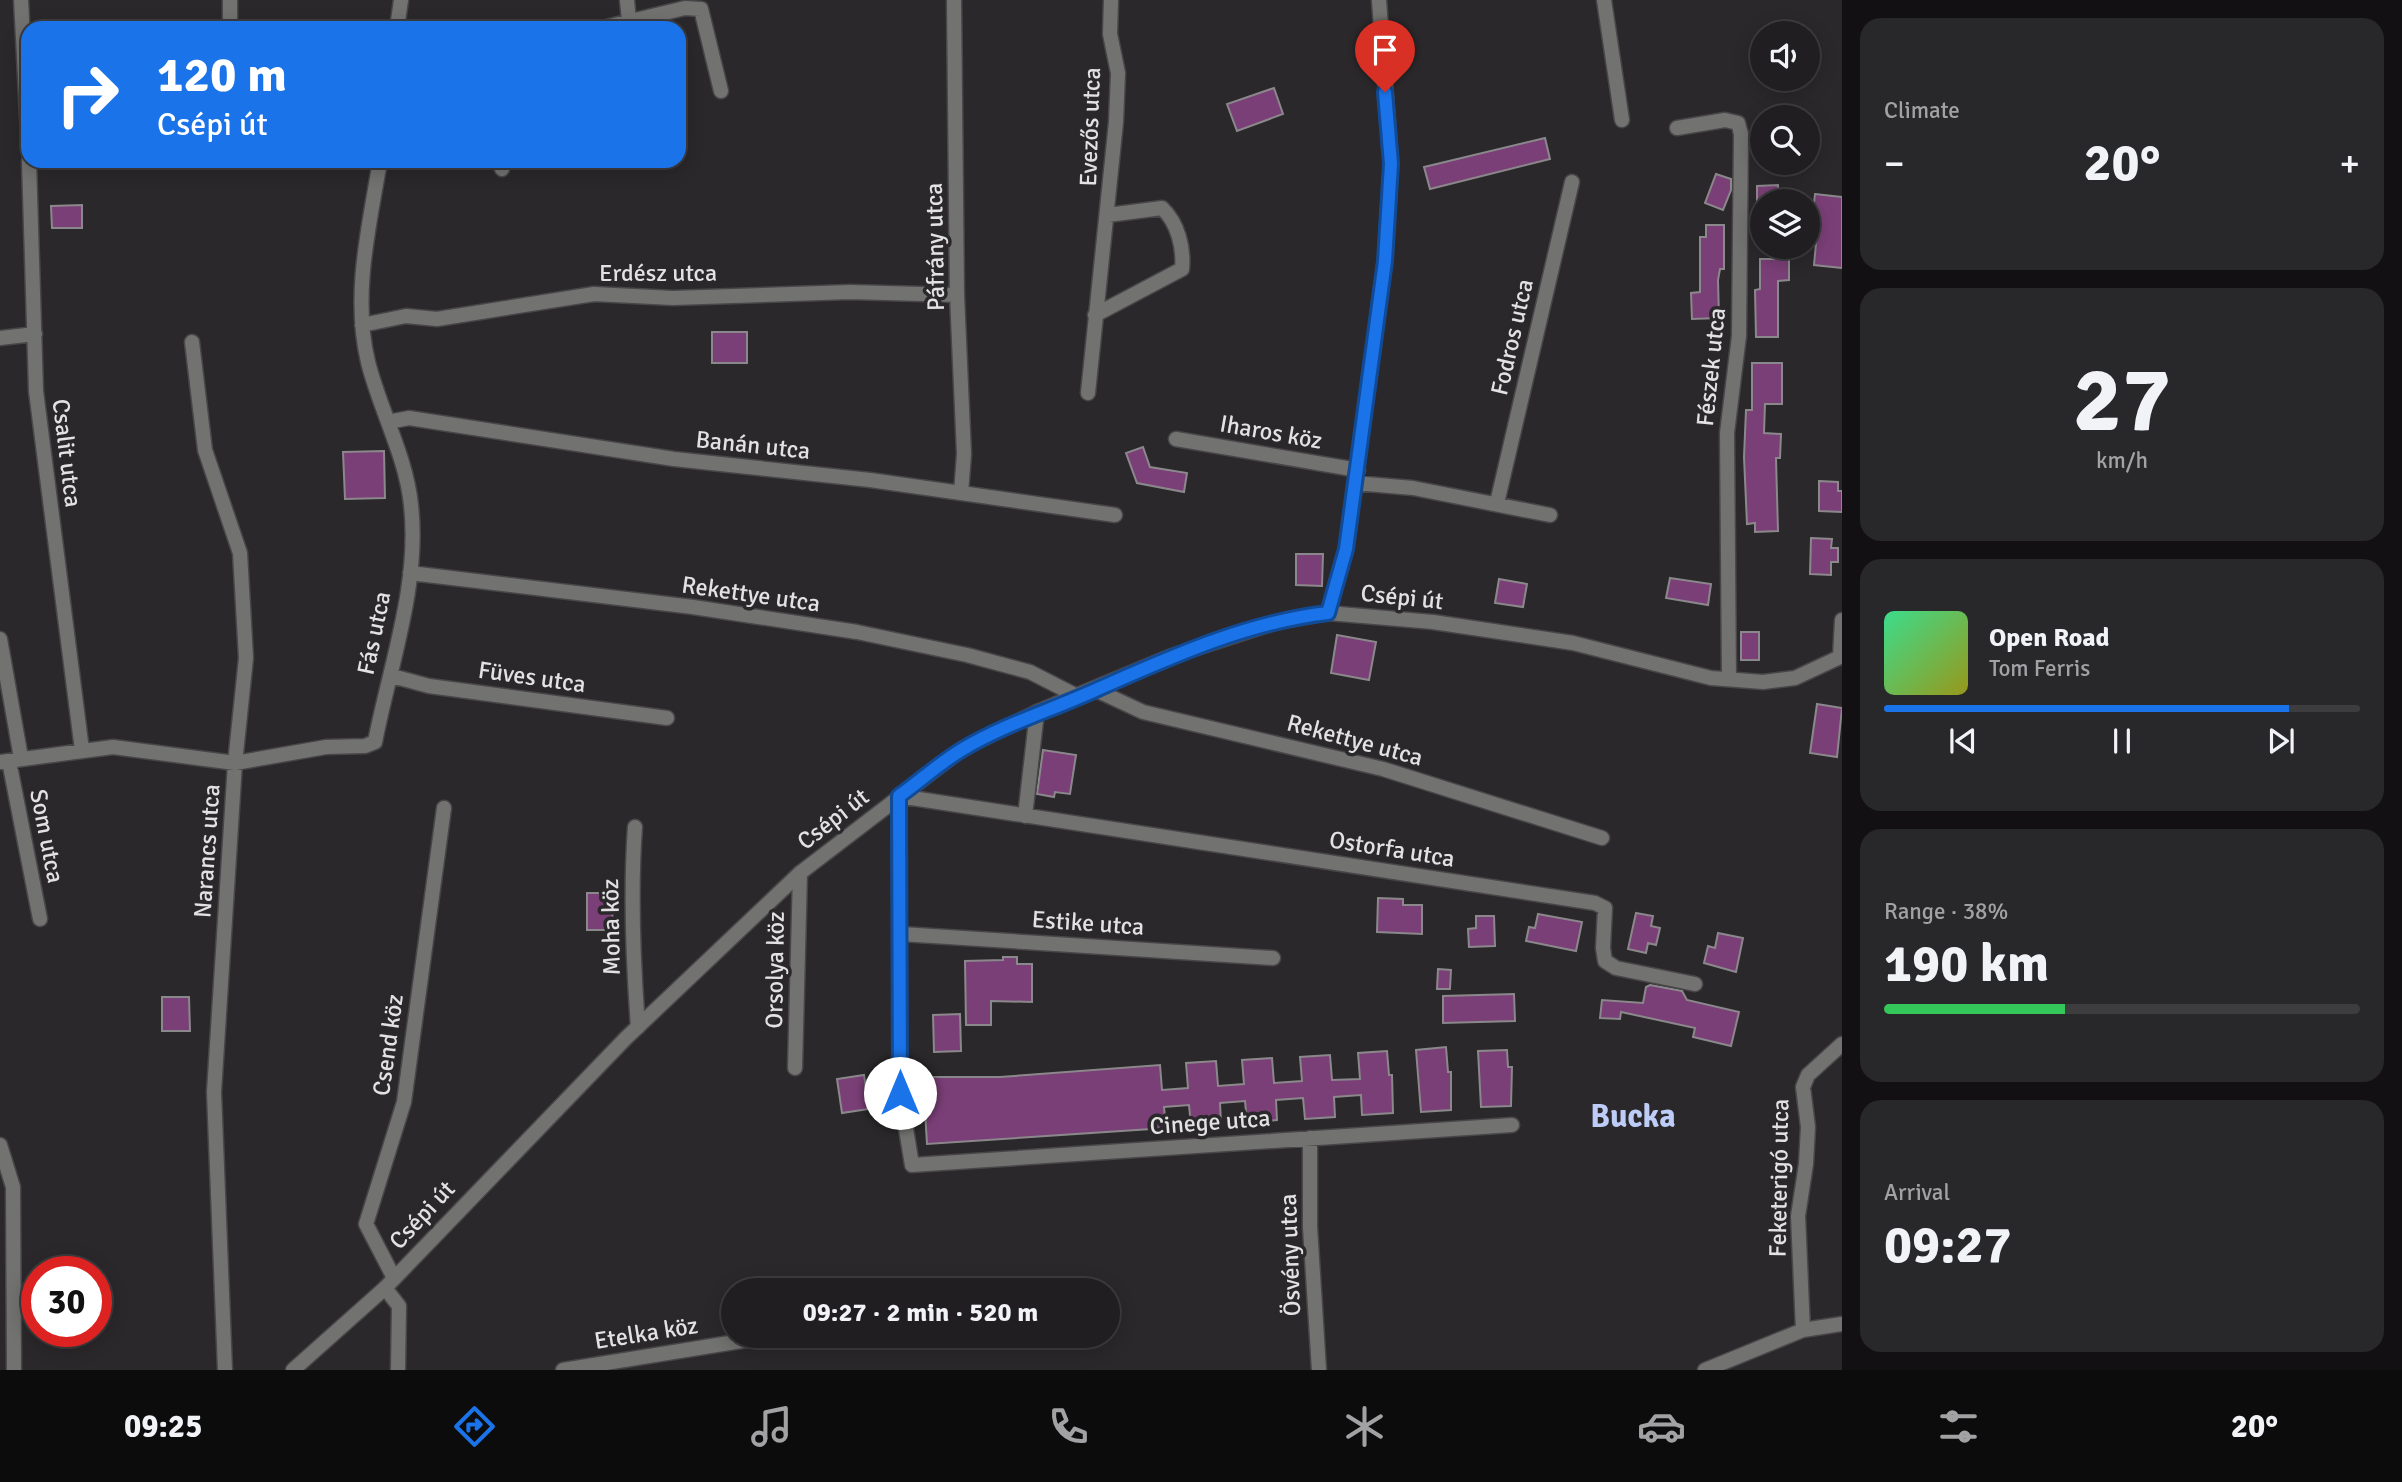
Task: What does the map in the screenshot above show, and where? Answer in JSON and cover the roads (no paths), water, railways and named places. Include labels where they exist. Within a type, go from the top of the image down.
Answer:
[{"type":"street","points":[[21,0],[22,21]]},
{"type":"street","points":[[230,0],[230,21]]},
{"type":"street","points":[[398,21],[401,0]]},
{"type":"street","points":[[627,0],[629,21],[693,7],[701,9],[721,90]]},
{"type":"street","name":"Páfrány utca","points":[[954,0],[957,295],[964,454],[961,493]]},
{"type":"street","name":"Evezős utca","points":[[1088,393],[1108,215],[1118,73],[1110,34],[1111,0]]},
{"type":"street","points":[[1328,613],[1346,549],[1385,261],[1391,175],[1379,0]]},
{"type":"street","points":[[1604,0],[1622,120]]},
{"type":"street","name":"Fészek utca","points":[[1676,128],[1725,120],[1738,122],[1741,134],[1740,323],[1727,433],[1729,679]]},
{"type":"street","name":"Csalit utca","points":[[29,168],[36,391],[82,750]]},
{"type":"street","name":"Fás utca","points":[[10,760],[113,747],[235,763],[326,747],[365,746],[375,742],[384,693],[392,676],[410,573],[411,506],[368,362],[362,325],[361,277],[379,168]]},
{"type":"street","name":"Fodros utca","points":[[1497,503],[1573,182]]},
{"type":"street","name":"Evezős utca","points":[[1095,315],[1182,269],[1183,257],[1173,219],[1162,208],[1108,215]]},
{"type":"street","name":"Erdész utca","points":[[362,325],[406,316],[437,319],[594,294],[673,298],[850,292],[957,295]]},
{"type":"street","points":[[0,338],[35,334]]},
{"type":"street","name":"Narancs utca","points":[[192,342],[205,450],[240,553],[246,659],[235,763],[214,1092],[225,1370]]},
{"type":"street","name":"Banán utca","points":[[388,422],[409,418],[674,459],[961,493],[1115,515]]},
{"type":"street","name":"Iharos köz","points":[[1176,439],[1356,476]]},
{"type":"street","points":[[1356,476],[1550,515]]},
{"type":"street","name":"Rekettye utca","points":[[410,573],[693,607],[857,632],[967,655],[1030,672],[1077,696]]},
{"type":"street","name":"Csépi út","points":[[293,1370],[389,1283],[477,1189],[638,1027],[800,873],[962,749],[1037,712],[1181,653],[1277,622],[1328,613],[1433,622],[1573,643],[1711,678],[1763,682],[1795,678],[1841,657]]},
{"type":"street","points":[[1841,657],[1842,620]]},
{"type":"street","name":"Som utca","points":[[0,639],[10,760],[40,919]]},
{"type":"street","name":"Füves utca","points":[[392,676],[429,687],[667,718]]},
{"type":"street","name":"Rekettye utca","points":[[1096,690],[1143,712],[1383,769],[1602,838]]},
{"type":"street","points":[[1026,816],[1037,712]]},
{"type":"street","points":[[899,796],[901,934]]},
{"type":"street","name":"Ostorfa utca","points":[[899,796],[1595,903],[1605,908],[1605,961],[1616,968],[1695,984]]},
{"type":"street","name":"Csend köz","points":[[398,1370],[399,1306],[366,1224],[404,1102],[444,808]]},
{"type":"street","name":"Moha köz","points":[[635,827],[631,881],[632,950],[638,1027]]},
{"type":"street","name":"Orsolya köz","points":[[795,1068],[800,873]]},
{"type":"street","name":"Estike utca","points":[[901,934],[1273,958]]},
{"type":"street","name":"Cinege utca","points":[[901,934],[900,1093],[912,1165],[1512,1125]]},
{"type":"street","name":"Feketerigó utca","points":[[1803,1329],[1798,1216],[1808,1127],[1803,1087],[1808,1075],[1842,1044]]},
{"type":"street","name":"Ösvény utca","points":[[1310,1138],[1310,1227],[1319,1370]]},
{"type":"street","points":[[0,1145],[13,1187],[14,1370]]},
{"type":"street","points":[[1705,1370],[1803,1329],[1842,1324]]},
{"type":"street","name":"Etelka köz","points":[[563,1370],[721,1344]]},
{"type":"district","name":"Bucka","points":[[1633,1116]]}]
